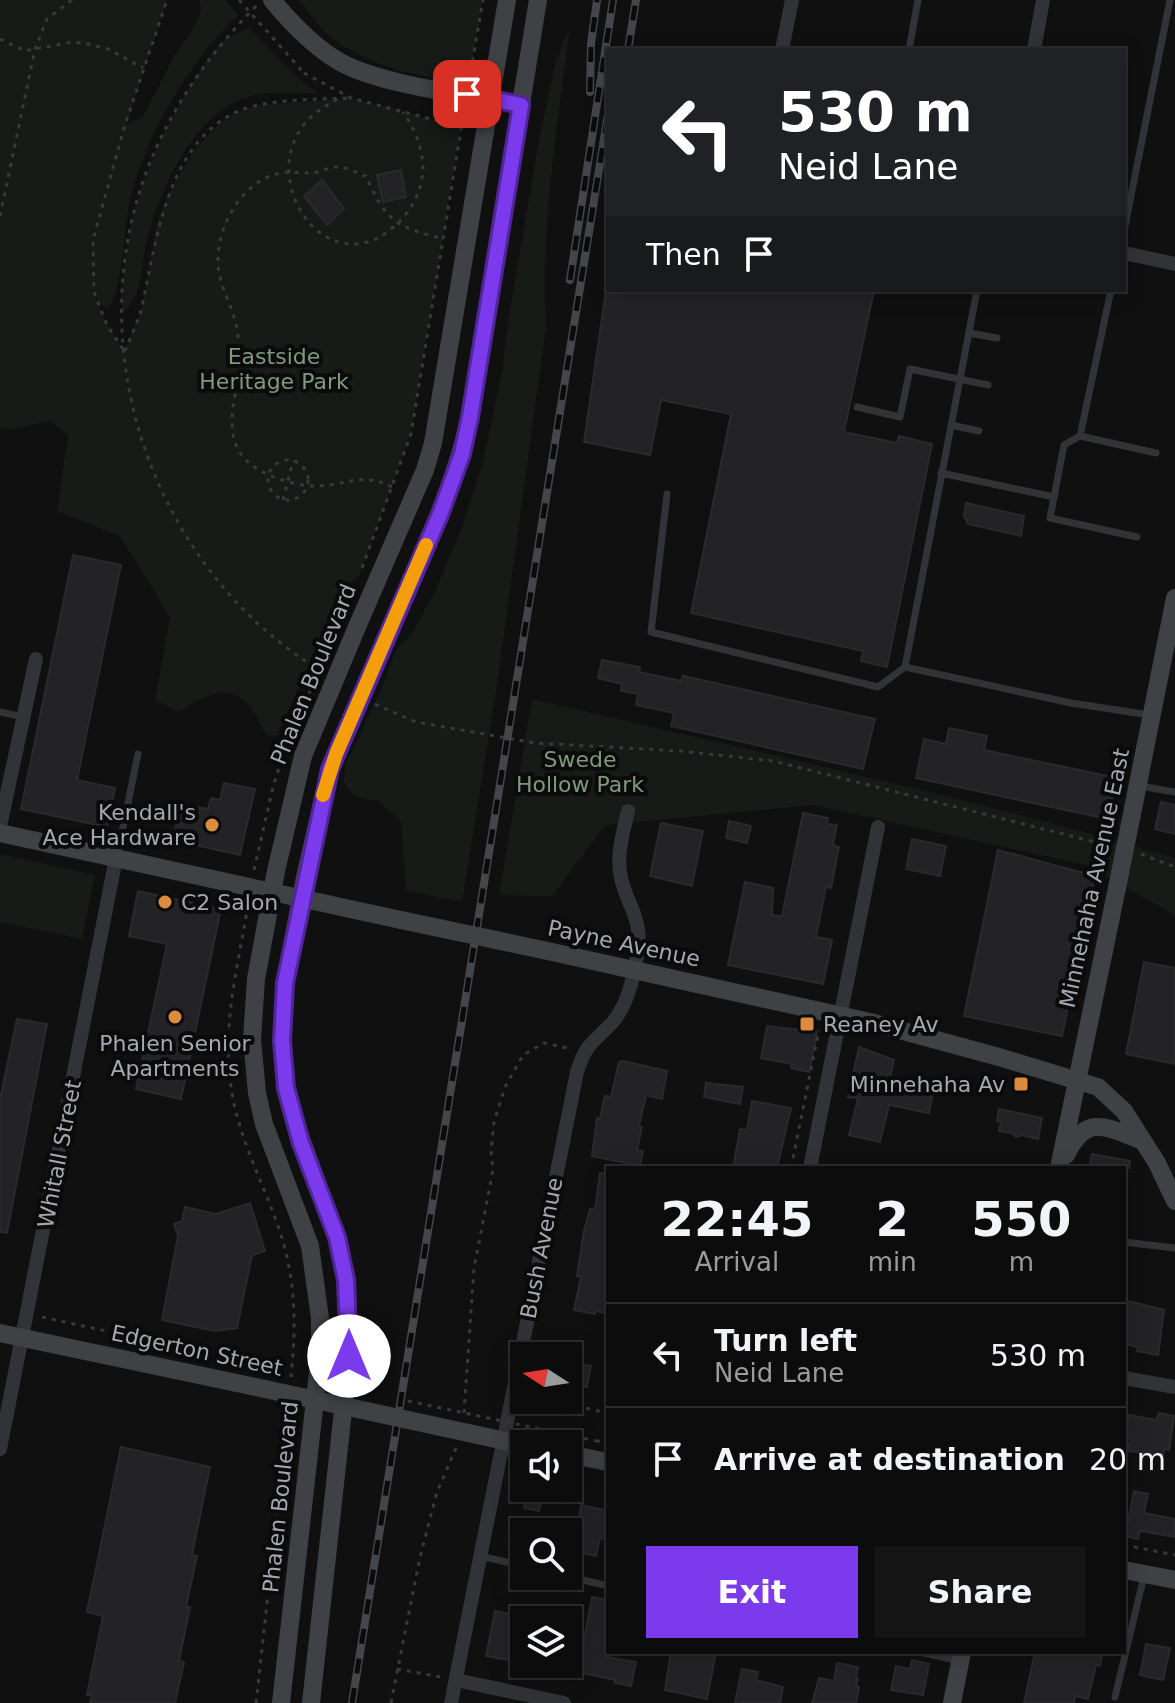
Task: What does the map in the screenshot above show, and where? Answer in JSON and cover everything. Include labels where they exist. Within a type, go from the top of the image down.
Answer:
[{"type":"main road","points":[[272,0],[300,31],[328,54],[351,67],[376,76],[521,105]]},
{"type":"main road","name":"Phalen Boulevard","points":[[281,1703],[320,1355],[320,1318],[310,1246],[264,1124],[254,1067],[253,998],[294,753],[357,627],[425,470],[433,443],[507,0]]},
{"type":"main road","points":[[311,1703],[349,1356],[350,1321],[337,1237],[301,1143],[285,1077],[282,1041],[285,983],[330,769],[441,512],[462,454],[538,0]]},
{"type":"main road","name":"Minnehaha Avenue East","points":[[1059,1166],[1174,604]]},
{"type":"main road","name":"Payne Avenue","points":[[0,833],[841,1015],[1078,1079],[1098,1087],[1124,1111],[1157,1163],[1175,1201]]},
{"type":"main road","points":[[1060,1166],[1074,1139],[1086,1127],[1101,1126],[1141,1140]]},
{"type":"main road","name":"Edgerton Street","points":[[0,1333],[266,1380],[510,1441]]},
{"type":"main road","points":[[582,1457],[606,1462]]},
{"type":"main road","points":[[1126,1570],[1175,1580]]},
{"type":"main road","points":[[952,1703],[961,1656]]},
{"type":"street","points":[[782,48],[792,0]]},
{"type":"street","points":[[1034,48],[1043,0]]},
{"type":"street","points":[[1126,253],[1175,264]]},
{"type":"street","points":[[0,826],[36,659]]},
{"type":"street","name":"Bush Avenue","points":[[451,1703],[577,1072],[584,1052],[618,1014],[635,970],[639,946],[638,920],[620,876],[619,864],[628,811]]},
{"type":"street","points":[[810,1166],[878,827]]},
{"type":"street","name":"Whitall Street","points":[[0,1449],[116,858]]},
{"type":"street","points":[[1126,1378],[1175,1387]]},
{"type":"street","points":[[456,1680],[564,1703]]},
{"type":"lane","points":[[909,48],[918,0]]},
{"type":"lane","points":[[1126,221],[1170,0]]},
{"type":"lane","points":[[667,494],[651,632],[878,687],[905,667],[977,292]]},
{"type":"lane","points":[[1080,436],[1111,292]]},
{"type":"lane","points":[[969,333],[997,338]]},
{"type":"lane","points":[[857,407],[900,417],[910,369],[988,385]]},
{"type":"lane","points":[[951,425],[979,431]]},
{"type":"lane","points":[[1137,537],[1050,518],[1064,445],[1080,436],[1156,453]]},
{"type":"lane","points":[[941,473],[1054,497]]},
{"type":"lane","points":[[905,667],[1071,703],[1152,716]]},
{"type":"lane","points":[[0,712],[23,717]]},
{"type":"lane","points":[[116,858],[138,754]]},
{"type":"lane","points":[[1138,786],[1175,792]]},
{"type":"lane","points":[[1126,1242],[1175,1248]]},
{"type":"lane","points":[[480,1556],[510,1563]]},
{"type":"lane","points":[[1126,1652],[1145,1574]]},
{"type":"lane","points":[[582,1580],[606,1586]]},
{"type":"lane","points":[[940,1654],[961,1656]]},
{"type":"lane","points":[[1115,1697],[1125,1654]]},
{"type":"path","points":[[0,216],[35,49],[47,19],[72,0]]},
{"type":"path","points":[[125,352],[99,307],[92,281],[92,254],[96,226],[113,165],[167,0]]},
{"type":"path","points":[[239,0],[304,73],[351,98],[461,127]]},
{"type":"path","points":[[263,0],[223,40],[201,70],[176,109],[152,156],[131,224],[123,266],[125,352],[136,423],[179,527],[225,591],[282,644],[322,671]]},
{"type":"path","points":[[360,574],[411,434],[483,0]]},
{"type":"path","points":[[0,39],[16,49],[72,42],[88,44],[108,49],[144,68]]},
{"type":"path","points":[[125,352],[140,315],[158,221],[180,172],[210,130],[233,114],[258,105],[351,98]]},
{"type":"path","points":[[339,99],[312,116],[304,125],[291,147],[288,172],[289,185],[301,213],[329,238],[344,243],[360,244],[384,234],[406,215],[420,186],[423,159],[420,144],[403,112]]},
{"type":"path","points":[[392,487],[366,478],[307,485],[263,471],[247,461],[238,447],[232,415],[240,360],[237,327],[217,262],[221,235],[235,206],[270,176],[324,171],[338,166],[366,176],[389,218],[405,228],[444,239]]},
{"type":"path","points":[[282,460],[293,461],[306,471],[307,485],[301,496],[283,500],[272,493],[268,475],[282,460]]},
{"type":"path","points":[[283,500],[293,461]]},
{"type":"path","points":[[290,1389],[296,1328],[294,1290],[282,1237],[240,1130],[230,1073],[228,1022],[251,888],[273,787],[294,753],[328,648]]},
{"type":"path","points":[[368,699],[416,722],[535,743],[680,751],[773,761],[1122,849]]},
{"type":"path","points":[[1138,853],[1175,867]]},
{"type":"path","points":[[791,1166],[819,1030]]},
{"type":"path","points":[[463,1418],[474,1268],[493,1170],[494,1122],[505,1087],[523,1055],[544,1043],[584,1052]]},
{"type":"path","points":[[28,1314],[207,1353],[236,1355],[266,1380]]},
{"type":"path","points":[[282,1374],[297,1377]]},
{"type":"path","points":[[402,1399],[606,1441]]},
{"type":"path","points":[[256,1703],[288,1404]]},
{"type":"path","points":[[582,1407],[606,1413]]},
{"type":"path","points":[[391,1703],[420,1557],[437,1492],[459,1440]]},
{"type":"path","points":[[1126,1545],[1175,1555]]},
{"type":"path","points":[[397,1669],[456,1680]]},
{"type":"green space","name":"Eastside Heritage Park","points":[[0,0],[167,0],[126,125],[144,115],[201,12],[200,0],[225,0],[238,15],[187,76],[158,125],[146,150],[130,200],[113,300],[108,308],[95,296],[107,325],[124,351],[141,311],[158,221],[169,193],[193,152],[219,123],[258,105],[351,98],[461,127],[411,434],[360,574],[341,595],[277,735],[268,736],[252,709],[234,695],[216,693],[179,712],[155,700],[170,617],[120,536],[57,511],[68,435],[49,421],[9,430],[0,428]]},
{"type":"green space","points":[[299,0],[483,0],[470,75],[454,78],[418,75],[379,64],[332,38]]},
{"type":"green space","points":[[570,25],[548,213],[546,327],[496,692],[462,902],[406,890],[401,821],[379,801],[354,796],[344,782],[345,766],[396,650],[410,637],[435,592],[463,524],[483,462],[502,372],[537,151],[555,64]]},
{"type":"green space","points":[[248,27],[299,79],[318,93],[256,95],[215,115],[199,132],[171,174],[161,197],[147,240],[138,288],[122,314],[131,225],[160,141],[213,52],[225,40]]},
{"type":"green space","name":"Swede Hollow Park","points":[[532,699],[935,793],[1175,858],[1175,915],[1086,865],[813,805],[605,825],[552,896],[499,895]]},
{"type":"green space","points":[[0,854],[95,875],[82,939],[0,922]]},
{"type":"building","points":[[401,170],[406,197],[383,202],[377,175]]},
{"type":"building","points":[[322,180],[344,209],[327,225],[304,196]]},
{"type":"building","points":[[606,290],[874,292],[844,432],[897,443],[899,436],[932,444],[887,667],[861,661],[863,651],[691,613],[731,414],[661,400],[650,455],[584,442]]},
{"type":"building","points":[[966,503],[1024,516],[1021,536],[968,524],[964,516]]},
{"type":"building","points":[[73,555],[121,565],[77,780],[115,788],[107,827],[21,809]]},
{"type":"building","points":[[602,660],[640,667],[639,672],[681,681],[683,676],[875,719],[863,769],[671,726],[674,713],[636,705],[638,694],[621,691],[622,684],[598,678]]},
{"type":"building","points":[[949,728],[987,736],[984,750],[1117,778],[1108,819],[916,778],[924,739],[946,744]]},
{"type":"building","name":"Kendall's Ace Hardware","points":[[224,783],[255,789],[240,855],[173,840],[181,804],[208,809],[211,798],[220,800]]},
{"type":"building","points":[[1161,802],[1175,805],[1175,834],[1155,829]]},
{"type":"building","points":[[803,813],[828,818],[827,824],[837,825],[833,845],[839,847],[831,888],[826,887],[816,937],[832,940],[823,984],[728,965],[745,882],[773,888],[772,915],[782,916]]},
{"type":"building","points":[[729,821],[751,826],[747,843],[726,838]]},
{"type":"building","points":[[661,823],[703,831],[692,886],[650,876]]},
{"type":"building","points":[[912,839],[946,846],[940,876],[906,869]]},
{"type":"building","points":[[998,850],[1095,876],[1062,1036],[964,1016]]},
{"type":"building","name":"Phalen Senior Apartments","points":[[138,891],[221,909],[181,1099],[136,1089],[167,944],[129,936]]},
{"type":"building","points":[[1144,962],[1175,968],[1175,1064],[1126,1054]]},
{"type":"building","points":[[17,1019],[47,1024],[7,1233],[0,1232],[0,1099]]},
{"type":"building","points":[[767,1026],[817,1032],[809,1072],[791,1068],[792,1064],[761,1058]]},
{"type":"building","points":[[859,1047],[894,1060],[889,1083],[933,1092],[929,1113],[889,1105],[880,1142],[849,1135],[858,1098],[848,1097]]},
{"type":"building","points":[[619,1062],[667,1071],[662,1099],[646,1095],[639,1126],[642,1127],[637,1150],[643,1151],[640,1166],[592,1156],[597,1118],[600,1118],[605,1096],[611,1097]]},
{"type":"building","points":[[706,1083],[743,1087],[740,1104],[704,1097]]},
{"type":"building","points":[[752,1101],[791,1108],[777,1166],[733,1166],[740,1129],[747,1130]]},
{"type":"building","points":[[999,1109],[1042,1118],[1038,1139],[1022,1135],[1016,1137],[1012,1133],[999,1131]]},
{"type":"building","points":[[1092,1154],[1130,1161],[1129,1168],[1089,1166]]},
{"type":"building","points":[[600,1173],[606,1174],[606,1313],[596,1311],[595,1314],[574,1310],[581,1277],[577,1276],[584,1231],[590,1209],[595,1210]]},
{"type":"building","points":[[250,1203],[265,1251],[252,1255],[237,1328],[215,1331],[162,1320],[178,1236],[174,1224],[182,1221],[185,1207],[216,1214]]},
{"type":"building","points":[[1126,1300],[1164,1310],[1158,1355],[1137,1351],[1138,1347],[1126,1344]]},
{"type":"building","points":[[582,1364],[591,1366],[587,1387],[582,1386]]},
{"type":"building","points":[[1159,1413],[1174,1416],[1169,1450],[1164,1449],[1163,1456],[1128,1451],[1130,1439],[1126,1438],[1126,1429],[1129,1415],[1156,1420]]},
{"type":"building","points":[[121,1447],[210,1467],[192,1555],[197,1556],[186,1607],[190,1607],[179,1661],[184,1662],[175,1703],[90,1703],[92,1695],[87,1695],[103,1616],[87,1612]]},
{"type":"building","points":[[1134,1491],[1148,1494],[1144,1513],[1175,1519],[1175,1537],[1140,1531],[1138,1539],[1126,1536]]},
{"type":"building","points":[[525,1502],[541,1502],[539,1511],[524,1508]]},
{"type":"building","points":[[581,1505],[606,1511],[606,1539],[600,1538],[596,1556],[582,1553]]},
{"type":"building","points":[[592,1597],[606,1600],[608,1657],[636,1662],[631,1686],[615,1683],[615,1680],[582,1673],[582,1651]]},
{"type":"building","points":[[495,1611],[510,1614],[510,1660],[486,1656]]},
{"type":"building","points":[[1146,1644],[1170,1648],[1163,1680],[1140,1675]]},
{"type":"building","points":[[671,1654],[716,1654],[707,1699],[665,1690]]},
{"type":"building","points":[[1035,1654],[1103,1654],[1100,1666],[1096,1665],[1088,1699],[1075,1696],[1074,1703],[1024,1703]]},
{"type":"building","points":[[912,1660],[929,1664],[923,1695],[891,1690],[896,1666],[910,1669]]},
{"type":"building","points":[[837,1663],[858,1667],[856,1703],[812,1703],[819,1678],[834,1681]]},
{"type":"building","points":[[742,1669],[758,1672],[756,1680],[783,1687],[780,1703],[735,1703]]},
{"type":"railway","points":[[590,92],[591,44],[597,0]]},
{"type":"railway","points":[[570,280],[613,0]]},
{"type":"railway","points":[[628,48],[636,0]]},
{"type":"railway","points":[[352,1703],[606,126]]},
{"type":"slow traffic","points":[[323,795],[336,754],[426,545]]},
{"type":"place","name":"Kendall's Ace Hardware","points":[[212,825]]},
{"type":"place","name":"C2 Salon","points":[[165,902]]},
{"type":"place","name":"Phalen Senior Apartments","points":[[175,1017]]},
{"type":"place","name":"Reaney Av","points":[[807,1024]]},
{"type":"place","name":"Minnehaha Av","points":[[1021,1084]]},
{"type":"route","points":[[349,1356],[346,1280],[337,1237],[301,1143],[286,1088],[283,1000],[305,877],[330,769],[441,512],[462,454],[470,417],[521,105],[467,94]]}]
